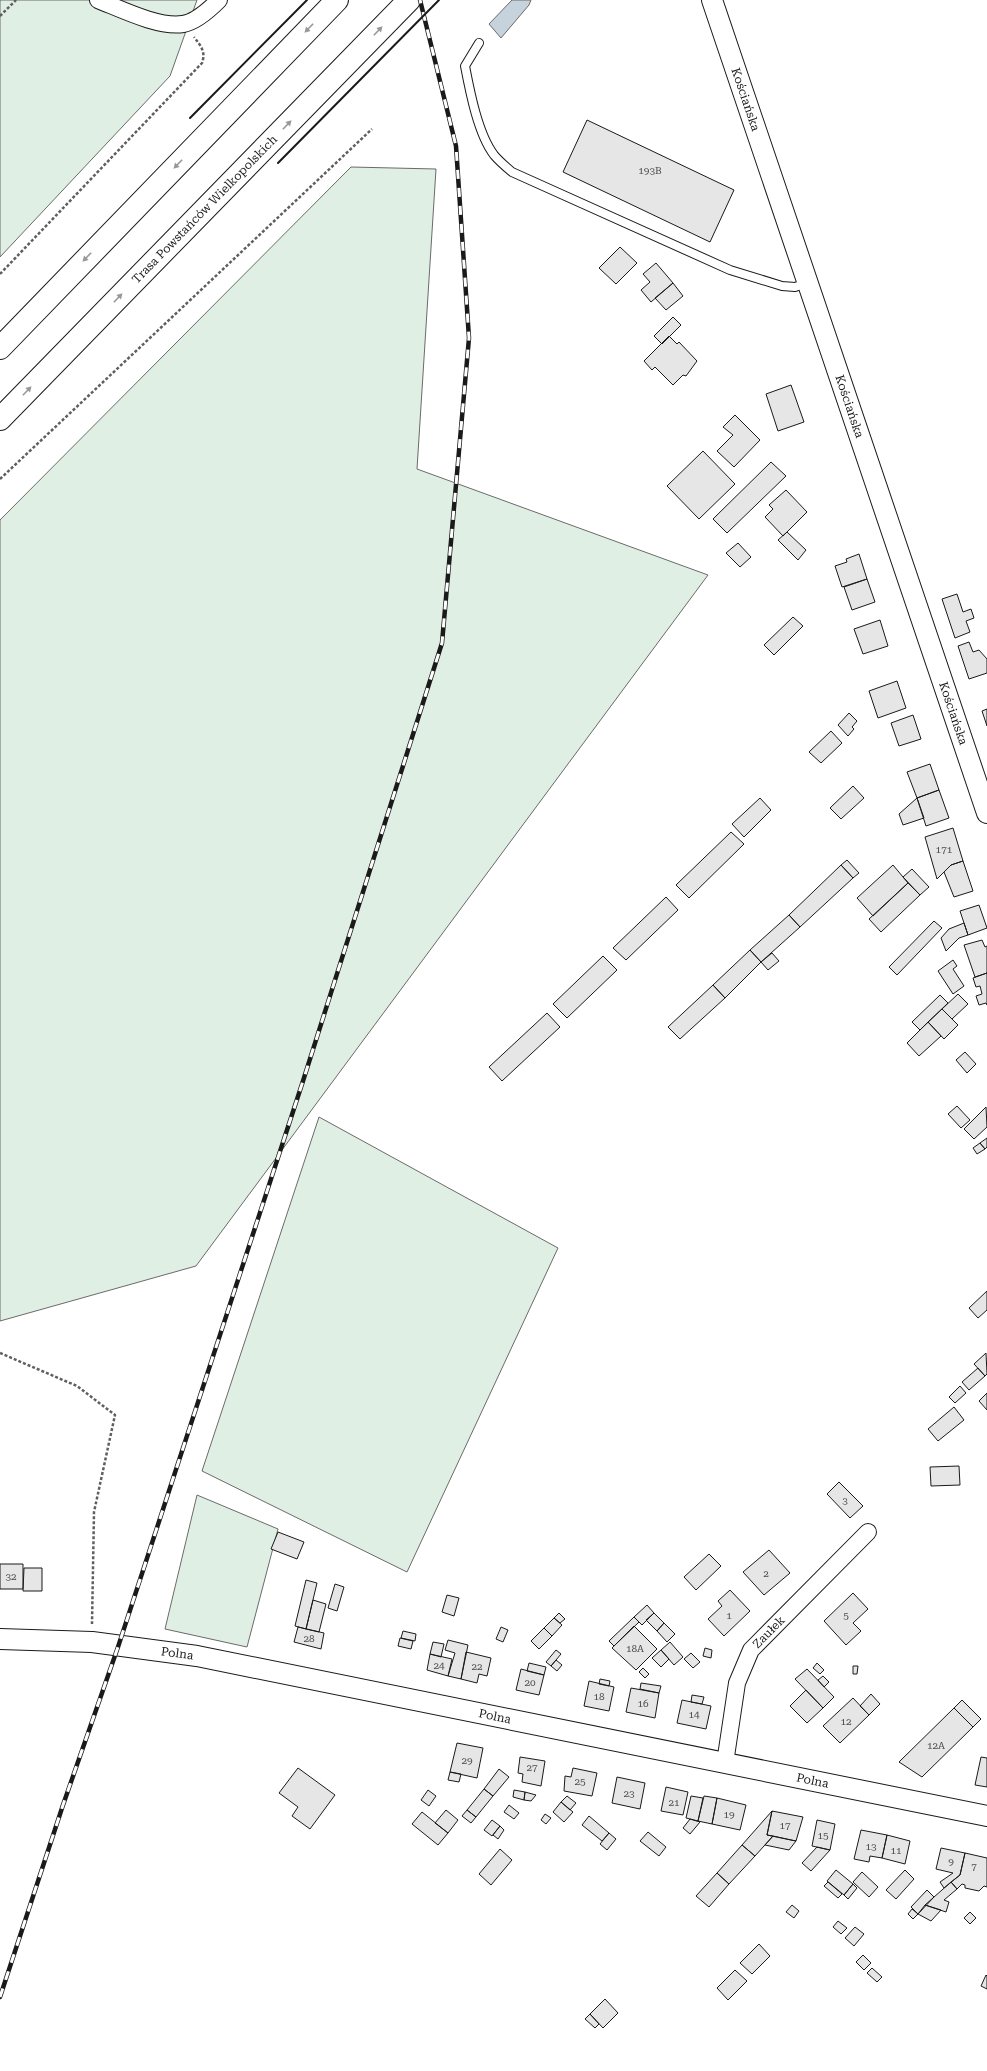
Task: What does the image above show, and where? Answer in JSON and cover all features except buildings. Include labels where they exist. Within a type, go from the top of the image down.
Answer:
[{"type":"highway","points":[[0,348],[336,0]]},
{"type":"highway","name":"Trasa Powstańców Wielkopolskich","points":[[0,419],[403,5]]},
{"type":"street","points":[[98,0],[167,24],[184,24],[196,19],[219,0]]},
{"type":"street","name":"Kościańska","points":[[712,0],[987,814]]},
{"type":"street","name":"Zaułek","points":[[725,1763],[737,1682],[751,1650],[868,1532]]},
{"type":"street","name":"Polna","points":[[0,1639],[92,1642],[196,1656],[987,1816]]},
{"type":"lane","points":[[479,44],[464,66],[472,100],[482,130],[494,154],[512,172],[730,270],[782,286],[795,287],[808,283]]},
{"type":"path","points":[[0,16],[16,0]]},
{"type":"path","points":[[0,274],[202,63],[204,57],[203,49],[184,24]]},
{"type":"path","points":[[0,479],[372,130]]},
{"type":"path","points":[[0,1353],[77,1386],[116,1415],[94,1512],[92,1642]]},
{"type":"green space","points":[[0,0],[197,0],[170,76],[0,257]]},
{"type":"green space","points":[[351,167],[436,169],[417,469],[708,575],[196,1266],[0,1321],[0,520]]},
{"type":"green space","points":[[319,1117],[558,1248],[407,1572],[202,1471]]},
{"type":"green space","points":[[197,1495],[278,1529],[247,1647],[165,1629]]},
{"type":"shaded area","points":[[512,0],[531,0],[529,5],[501,38],[489,24]]},
{"type":"railway","points":[[0,1997],[63,1805],[118,1647],[303,1081],[442,643],[469,338],[456,146],[420,0]]},
{"type":"wall","points":[[190,118],[307,0]]},
{"type":"wall","points":[[278,163],[439,0]]}]
